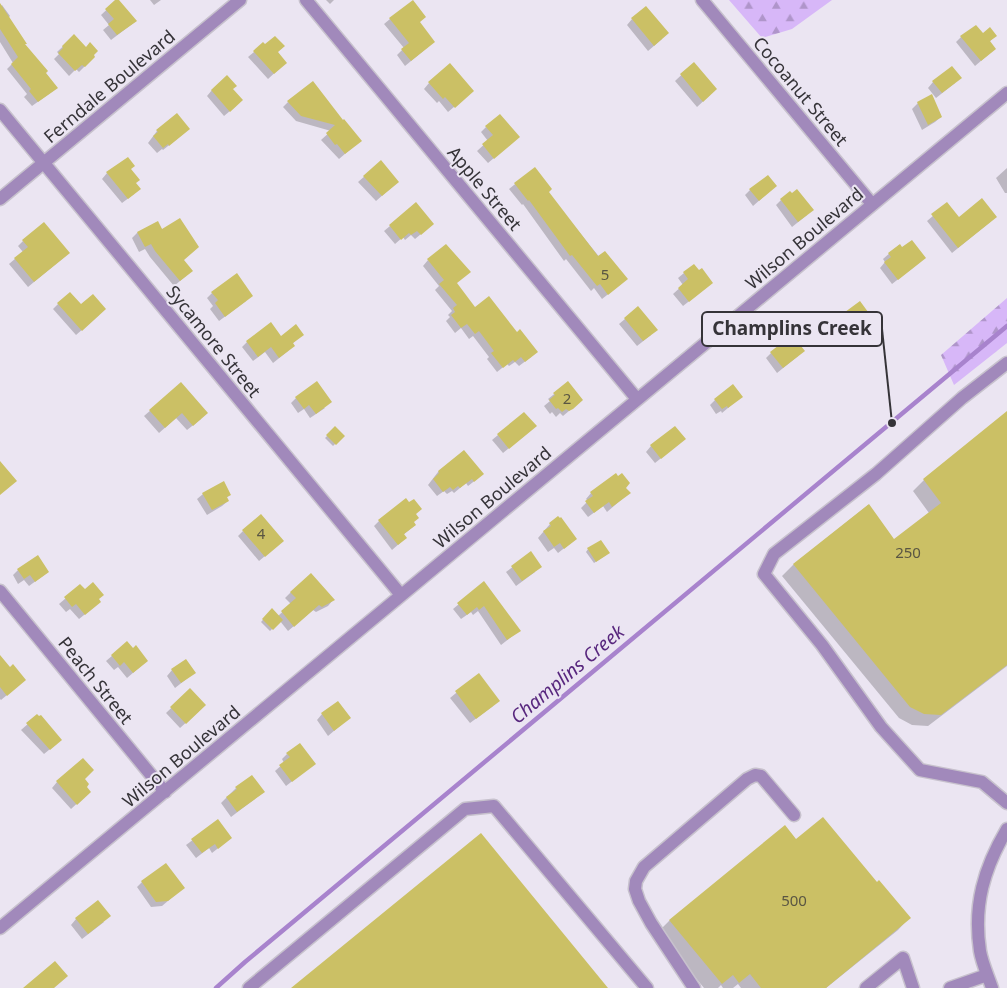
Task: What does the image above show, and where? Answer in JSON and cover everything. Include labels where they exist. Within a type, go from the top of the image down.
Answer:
[{"type":"street","name":"Ferndale Boulevard","points":[[0,199],[240,0]]},
{"type":"street","name":"Apple Street","points":[[306,0],[637,399]]},
{"type":"street","name":"Cocoanut Street","points":[[702,0],[872,204]]},
{"type":"street","name":"Wilson Boulevard","points":[[0,928],[1007,93]]},
{"type":"street","name":"Sycamore Street","points":[[0,110],[401,595]]},
{"type":"street","points":[[1007,363],[962,398],[876,474],[774,554],[764,574],[822,645],[881,727],[920,770],[982,782],[1007,803]]},
{"type":"street","name":"Peach Street","points":[[0,591],[165,792]]},
{"type":"street","points":[[694,988],[651,923],[637,895],[635,889],[636,881],[644,867],[747,779],[755,775],[761,776],[794,815]]},
{"type":"street","points":[[249,988],[465,809],[494,806],[647,988]]},
{"type":"street","points":[[992,988],[980,953],[977,923],[980,890],[994,851],[1007,829]]},
{"type":"street","points":[[866,988],[903,958],[913,988]]},
{"type":"street","points":[[950,988],[988,975]]},
{"type":"green space","points":[[729,0],[832,0],[792,29],[762,38]]},
{"type":"green space","points":[[1007,298],[1007,343],[954,385],[941,355]]},
{"type":"building","points":[[115,0],[119,0],[137,21],[117,35],[108,24],[114,19],[105,9]]},
{"type":"building","points":[[413,0],[426,17],[420,22],[435,42],[411,61],[401,49],[409,43],[389,18]]},
{"type":"building","points":[[0,3],[27,44],[25,44],[48,71],[46,73],[58,88],[38,102],[29,91],[31,89],[11,64],[18,57],[0,29]]},
{"type":"building","points":[[646,6],[669,33],[654,46],[631,18]]},
{"type":"building","points":[[976,25],[983,33],[990,27],[997,36],[990,41],[996,49],[981,61],[960,36]]},
{"type":"building","points":[[74,34],[86,47],[90,42],[98,51],[85,67],[82,65],[75,71],[58,53]]},
{"type":"building","points":[[275,36],[285,46],[278,52],[287,63],[274,74],[253,51],[263,42],[265,44]]},
{"type":"building","points":[[694,62],[717,89],[703,102],[680,74]]},
{"type":"building","points":[[450,63],[474,91],[455,108],[445,97],[443,99],[428,82]]},
{"type":"building","points":[[952,66],[962,78],[942,93],[932,81]]},
{"type":"building","points":[[227,75],[237,86],[233,89],[243,100],[230,112],[211,90]]},
{"type":"building","points":[[313,81],[362,141],[345,154],[326,133],[335,125],[301,116],[287,101]]},
{"type":"building","points":[[932,94],[942,117],[928,125],[917,102]]},
{"type":"building","points":[[177,113],[190,129],[169,146],[168,144],[163,148],[153,136],[158,132],[156,130]]},
{"type":"building","points":[[500,114],[520,137],[494,159],[482,144],[493,135],[485,126]]},
{"type":"building","points":[[128,157],[135,166],[131,169],[140,180],[136,183],[141,189],[128,199],[106,172]]},
{"type":"building","points":[[381,160],[399,182],[382,196],[363,176]]},
{"type":"building","points":[[535,167],[552,189],[549,192],[598,256],[605,251],[628,279],[608,295],[600,284],[597,286],[572,255],[570,256],[529,200],[514,183]]},
{"type":"building","points":[[768,175],[777,186],[759,201],[749,189]]},
{"type":"building","points":[[797,189],[814,210],[798,222],[780,199],[790,191],[792,193]]},
{"type":"building","points":[[982,198],[997,217],[958,248],[931,214],[947,202],[959,217]]},
{"type":"building","points":[[416,202],[434,224],[421,235],[417,231],[411,235],[409,233],[401,240],[389,225]]},
{"type":"building","points":[[180,218],[199,247],[184,260],[193,271],[180,281],[151,244],[145,247],[137,232],[158,221],[162,229]]},
{"type":"building","points":[[44,222],[70,253],[34,282],[14,258],[28,247],[22,240]]},
{"type":"building","points":[[912,240],[926,258],[898,280],[884,262],[891,257],[888,253],[900,244],[902,247]]},
{"type":"building","points":[[446,244],[471,272],[457,283],[475,307],[489,296],[517,332],[520,329],[538,352],[525,362],[521,357],[515,362],[513,360],[503,368],[491,353],[494,351],[479,331],[475,334],[467,324],[461,328],[451,315],[455,312],[453,308],[457,305],[439,284],[444,280],[427,259]]},
{"type":"building","points":[[694,264],[699,270],[702,268],[713,283],[689,302],[678,288],[688,279],[683,272]]},
{"type":"building","points":[[237,273],[253,296],[225,317],[215,303],[218,300],[211,292]]},
{"type":"building","points":[[70,292],[81,304],[93,294],[106,309],[82,331],[57,303]]},
{"type":"building","points":[[860,301],[871,316],[851,330],[841,315]]},
{"type":"building","points":[[638,306],[658,330],[643,341],[624,318]]},
{"type":"building","points":[[271,322],[281,336],[296,324],[304,335],[293,343],[295,346],[279,358],[271,347],[258,357],[246,341]]},
{"type":"building","points":[[792,335],[805,351],[783,368],[770,352]]},
{"type":"building","points":[[317,381],[332,402],[316,414],[309,405],[304,409],[295,397]]},
{"type":"building","points":[[568,381],[583,400],[573,409],[569,411],[566,409],[562,412],[558,408],[556,409],[549,400],[555,395],[553,393]]},
{"type":"building","points":[[181,382],[208,413],[193,426],[182,413],[165,428],[149,410]]},
{"type":"building","points":[[733,384],[743,397],[728,408],[727,406],[722,409],[714,399]]},
{"type":"building","points":[[1007,411],[1007,665],[941,715],[924,714],[910,707],[793,564],[869,504],[894,539],[941,503],[923,479]]},
{"type":"building","points":[[524,412],[537,426],[509,449],[497,434]]},
{"type":"building","points":[[335,426],[345,436],[336,445],[326,435]]},
{"type":"building","points":[[675,426],[686,439],[661,459],[650,445]]},
{"type":"building","points":[[464,450],[484,474],[474,482],[472,479],[460,488],[458,486],[453,490],[450,487],[443,492],[433,479],[439,473],[438,471]]},
{"type":"building","points":[[0,461],[17,481],[0,495]]},
{"type":"building","points":[[616,473],[618,476],[622,473],[630,483],[626,488],[631,493],[612,507],[609,502],[594,513],[585,501],[593,496],[590,492]]},
{"type":"building","points":[[224,481],[231,495],[227,497],[229,501],[212,510],[202,493]]},
{"type":"building","points":[[406,498],[409,502],[414,499],[422,509],[416,514],[419,518],[414,522],[416,525],[404,534],[407,538],[398,545],[378,520]]},
{"type":"building","points":[[261,514],[284,541],[265,557],[242,530]]},
{"type":"building","points":[[558,516],[561,517],[577,539],[564,549],[560,543],[554,547],[543,531],[551,526],[549,523]]},
{"type":"building","points":[[601,540],[610,553],[596,562],[587,548]]},
{"type":"building","points":[[531,551],[542,567],[522,581],[511,566]]},
{"type":"building","points":[[38,555],[49,572],[35,582],[30,575],[24,579],[17,569]]},
{"type":"building","points":[[311,573],[335,600],[322,607],[319,605],[294,627],[281,611],[296,598],[290,592]]},
{"type":"building","points":[[484,581],[521,631],[507,640],[484,606],[479,610],[477,607],[467,615],[457,603]]},
{"type":"building","points":[[93,582],[104,595],[99,599],[101,602],[85,615],[76,604],[72,607],[64,597],[80,584],[85,589]]},
{"type":"building","points":[[272,608],[283,620],[273,630],[262,619]]},
{"type":"building","points":[[127,641],[133,648],[136,645],[148,661],[133,673],[124,662],[120,666],[111,655]]},
{"type":"building","points":[[0,655],[10,667],[13,664],[26,680],[7,696],[0,687]]},
{"type":"building","points":[[186,659],[196,673],[181,683],[171,669]]},
{"type":"building","points":[[479,673],[500,701],[476,719],[455,691]]},
{"type":"building","points":[[190,688],[206,705],[186,724],[170,707]]},
{"type":"building","points":[[338,701],[351,718],[334,731],[321,713]]},
{"type":"building","points":[[37,714],[41,715],[62,740],[50,750],[26,723]]},
{"type":"building","points":[[300,743],[316,764],[292,782],[279,765],[290,757],[286,753]]},
{"type":"building","points":[[83,758],[94,770],[85,779],[89,784],[87,787],[91,792],[77,805],[56,781]]},
{"type":"building","points":[[252,775],[265,792],[237,812],[226,797],[237,789],[235,787]]},
{"type":"building","points":[[823,817],[877,882],[879,880],[911,918],[826,988],[761,988],[750,974],[739,983],[733,975],[722,984],[669,920],[785,825],[796,839]]},
{"type":"building","points":[[218,819],[232,838],[218,849],[215,844],[202,853],[191,839]]},
{"type":"building","points":[[481,833],[608,988],[291,988]]},
{"type":"building","points":[[166,863],[185,888],[168,901],[156,902],[141,881]]},
{"type":"building","points":[[98,900],[111,916],[88,934],[75,918]]},
{"type":"building","points":[[55,961],[68,976],[54,988],[23,988]]},
{"type":"waterway","name":"Champlins Creek","points":[[216,988],[1007,326]]},
{"type":"place","name":"Champlins Creek","points":[[892,423]]}]
